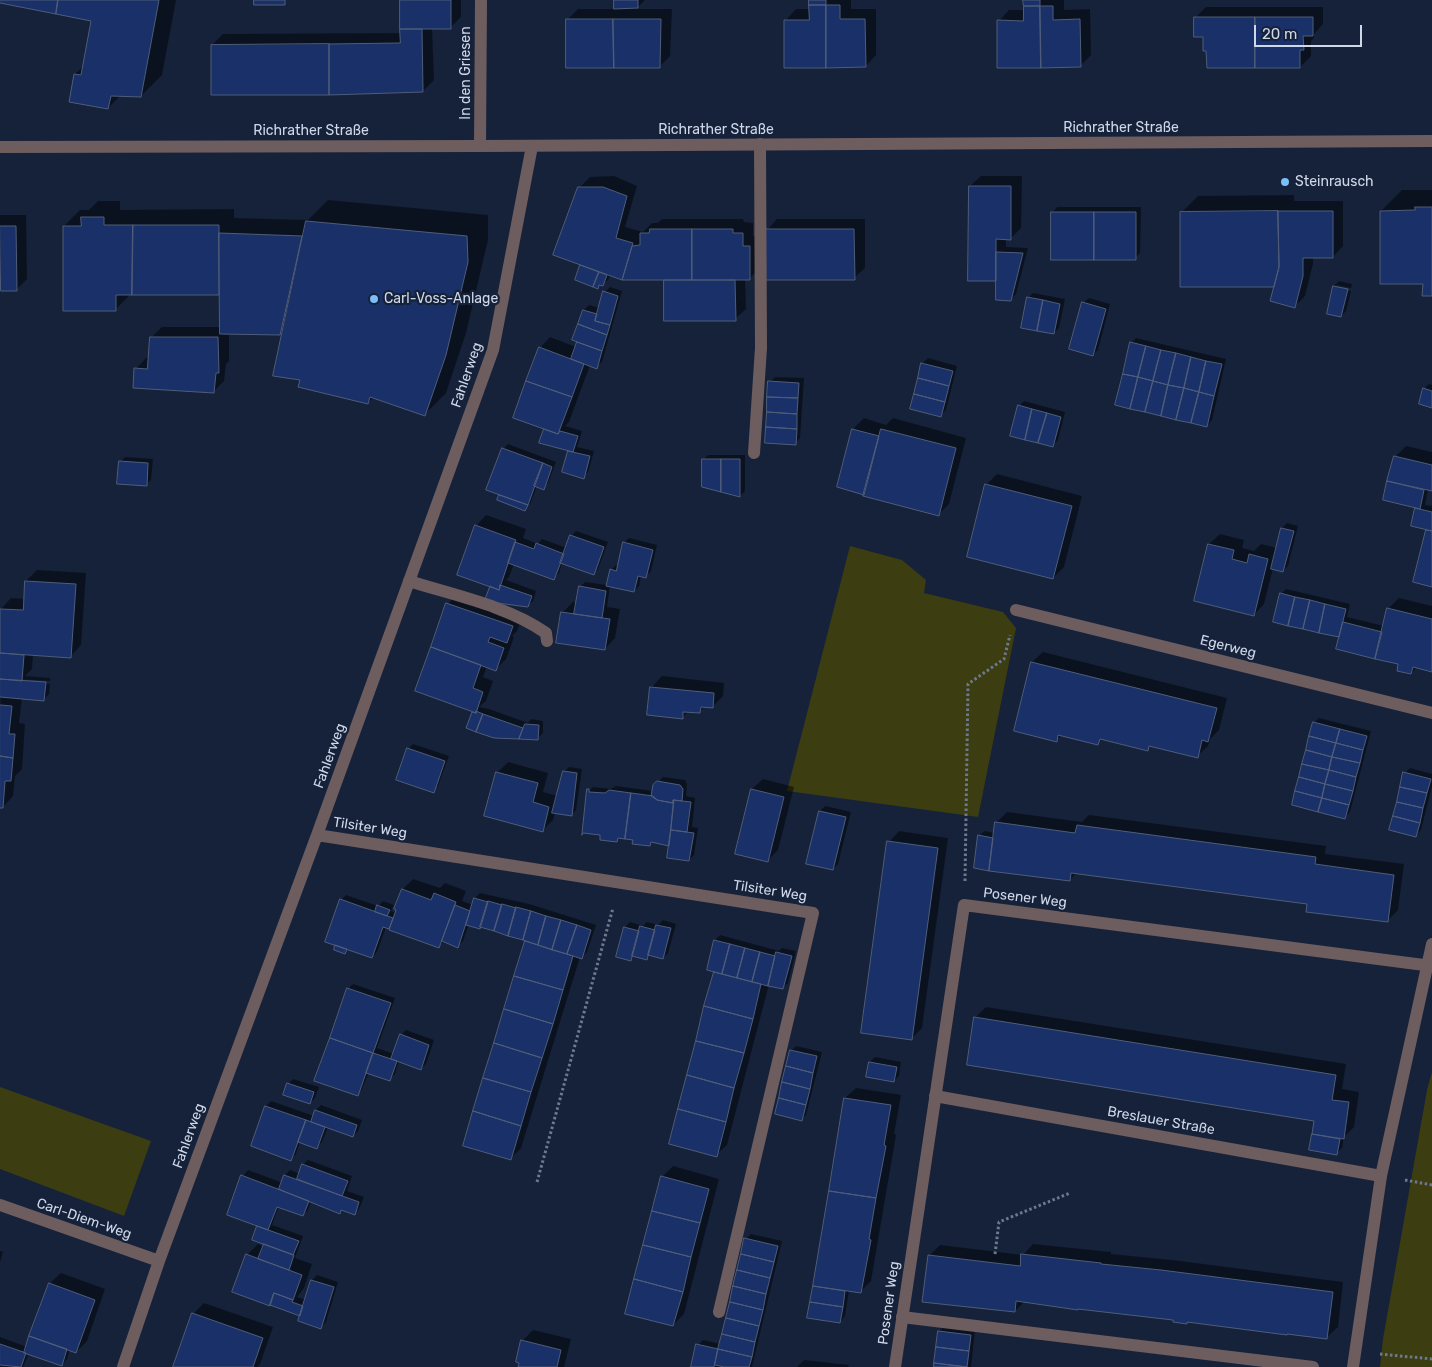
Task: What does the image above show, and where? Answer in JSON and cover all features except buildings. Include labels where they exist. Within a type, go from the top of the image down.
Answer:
[{"type":"street","name":"In den Griesen","points":[[480,146],[481,0]]},
{"type":"street","name":"Richrather Straße","points":[[0,147],[1432,141]]},
{"type":"street","points":[[754,453],[761,348],[760,144]]},
{"type":"street","name":"Fahlerweg","points":[[123,1367],[159,1261],[317,835],[493,350],[532,146]]},
{"type":"street","points":[[409,581],[531,623],[546,633],[547,641]]},
{"type":"street","name":"Egerweg","points":[[1016,610],[1432,713]]},
{"type":"street","name":"Tilsiter Weg","points":[[317,835],[813,913],[719,1312]]},
{"type":"street","name":"Posener Weg","points":[[895,1367],[964,905],[1429,966]]},
{"type":"street","points":[[1353,1367],[1382,1176],[1429,966],[1432,944]]},
{"type":"street","name":"Breslauer Straße","points":[[935,1096],[1382,1176]]},
{"type":"street","name":"Carl-Diem-Weg","points":[[0,1206],[159,1261]]},
{"type":"street","points":[[902,1317],[1312,1367]]},
{"type":"path","points":[[964,905],[968,684],[1004,659],[1016,610]]},
{"type":"path","points":[[537,1182],[620,882]]},
{"type":"path","points":[[995,1254],[999,1222],[1070,1194]]},
{"type":"path","points":[[1355,1351],[1432,1359]]},
{"type":"shaded area","points":[[850,546],[902,560],[926,580],[924,593],[1003,612],[1016,628],[978,817],[787,791]]},
{"type":"shaded area","points":[[1432,1072],[1432,1367],[1380,1367],[1383,1339],[1427,1090]]},
{"type":"shaded area","points":[[0,1087],[151,1141],[124,1216],[0,1169]]},
{"type":"place","name":"Steinrausch","points":[[1285,182]]},
{"type":"place","name":"Carl-Voss-Anlage","points":[[374,299]]}]
